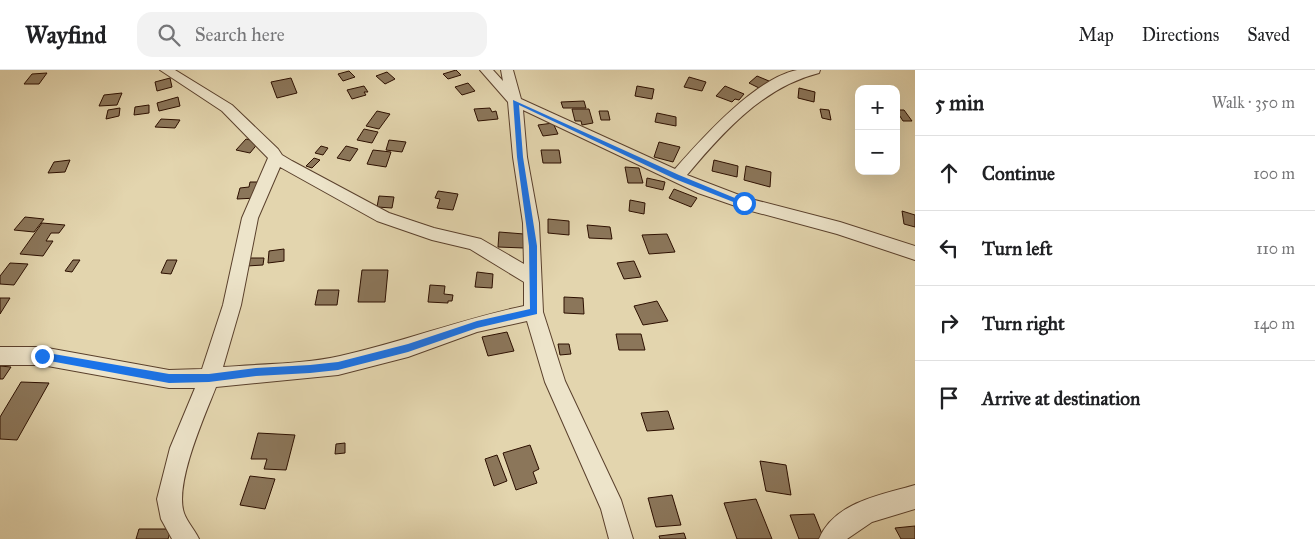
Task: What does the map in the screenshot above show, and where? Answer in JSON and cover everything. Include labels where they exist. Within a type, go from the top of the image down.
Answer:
[{"type":"street","points":[[166,70],[227,108],[273,152],[276,158],[382,217],[432,234],[475,244],[533,279]]},
{"type":"street","points":[[486,70],[515,101],[677,177],[744,203],[840,228],[915,253]]},
{"type":"street","points":[[507,70],[515,101],[520,157],[532,231],[534,312],[555,382],[613,508],[622,539]]},
{"type":"street","points":[[677,177],[708,141],[751,103],[781,81],[814,70]]},
{"type":"street","points":[[187,539],[172,520],[168,498],[181,448],[209,378],[232,305],[250,218],[276,158]]},
{"type":"street","points":[[0,356],[42,356],[169,378],[209,378],[338,366],[408,348],[477,324],[534,312]]},
{"type":"street","points":[[832,539],[841,526],[853,518],[915,497]]},
{"type":"building","points":[[456,70],[461,75],[448,79],[443,74]]},
{"type":"building","points":[[349,71],[355,77],[343,81],[338,74]]},
{"type":"building","points":[[387,72],[395,79],[385,84],[376,76]]},
{"type":"building","points":[[47,73],[39,84],[24,84],[32,74]]},
{"type":"building","points":[[757,76],[769,81],[761,89],[749,83]]},
{"type":"building","points":[[689,77],[706,82],[702,91],[684,87]]},
{"type":"building","points":[[170,78],[172,87],[157,91],[155,82]]},
{"type":"building","points":[[291,78],[297,93],[277,98],[271,82]]},
{"type":"building","points":[[468,83],[475,91],[462,95],[455,87]]},
{"type":"building","points":[[364,86],[368,92],[364,92],[366,95],[352,99],[347,90]]},
{"type":"building","points":[[637,86],[654,89],[652,99],[635,96]]},
{"type":"building","points":[[725,86],[744,94],[739,100],[735,99],[732,102],[716,96]]},
{"type":"building","points":[[799,88],[815,92],[814,102],[798,98]]},
{"type":"building","points":[[122,93],[117,105],[99,106],[104,95]]},
{"type":"building","points":[[178,97],[180,106],[159,111],[157,103]]},
{"type":"building","points":[[584,101],[586,108],[563,108],[561,102]]},
{"type":"building","points":[[149,105],[149,113],[134,115],[135,107]]},
{"type":"building","points":[[120,108],[119,116],[106,119],[108,110]]},
{"type":"building","points":[[490,108],[492,112],[496,111],[498,119],[478,121],[474,109]]},
{"type":"building","points":[[572,109],[589,109],[593,123],[582,125],[581,121],[575,121]]},
{"type":"building","points":[[820,109],[829,110],[831,120],[822,118]]},
{"type":"building","points":[[900,110],[904,110],[912,121],[903,121],[900,116]]},
{"type":"building","points":[[377,111],[390,114],[379,129],[366,126]]},
{"type":"building","points":[[599,111],[608,111],[610,120],[601,120]]},
{"type":"building","points":[[657,113],[676,117],[676,126],[655,122]]},
{"type":"building","points":[[161,119],[180,120],[175,128],[155,127]]},
{"type":"building","points":[[553,123],[558,134],[543,136],[538,125]]},
{"type":"building","points":[[364,129],[378,132],[372,143],[357,140]]},
{"type":"building","points":[[246,139],[259,142],[250,153],[236,150]]},
{"type":"building","points":[[389,140],[406,142],[402,152],[386,150]]},
{"type":"building","points":[[659,142],[680,147],[673,162],[654,157]]},
{"type":"building","points":[[321,146],[328,148],[323,155],[315,153]]},
{"type":"building","points":[[346,146],[358,149],[350,161],[337,158]]},
{"type":"building","points":[[373,150],[391,152],[386,167],[367,164]]},
{"type":"building","points":[[541,150],[559,150],[561,163],[543,163]]},
{"type":"building","points":[[314,158],[320,160],[312,168],[306,166]]},
{"type":"building","points":[[70,160],[65,172],[48,173],[54,162]]},
{"type":"building","points":[[714,160],[738,166],[737,177],[712,171]]},
{"type":"building","points":[[746,166],[771,172],[770,187],[744,180]]},
{"type":"building","points":[[625,167],[639,168],[643,183],[628,183]]},
{"type":"building","points":[[647,178],[665,182],[663,190],[646,186]]},
{"type":"building","points":[[250,182],[260,182],[257,198],[237,199],[240,188],[249,187]]},
{"type":"building","points":[[674,189],[697,198],[691,207],[669,198]]},
{"type":"building","points":[[438,191],[458,194],[453,210],[437,208],[440,199],[435,198]]},
{"type":"building","points":[[379,196],[394,197],[392,208],[377,207]]},
{"type":"building","points":[[630,200],[645,203],[644,214],[629,211]]},
{"type":"building","points":[[902,211],[915,215],[915,227],[904,224]]},
{"type":"building","points":[[25,217],[44,219],[34,232],[14,230]]},
{"type":"building","points":[[548,219],[569,221],[569,235],[548,233]]},
{"type":"building","points":[[42,223],[65,225],[59,233],[51,233],[46,241],[53,241],[43,256],[20,254]]},
{"type":"building","points":[[587,225],[610,227],[612,239],[589,238]]},
{"type":"building","points":[[499,232],[524,234],[524,248],[498,247]]},
{"type":"building","points":[[667,234],[675,252],[649,254],[642,235]]},
{"type":"building","points":[[284,249],[284,261],[268,263],[269,251]]},
{"type":"building","points":[[249,258],[264,258],[263,265],[247,266]]},
{"type":"building","points":[[73,260],[80,260],[72,272],[65,271]]},
{"type":"building","points":[[167,260],[177,260],[171,274],[161,273]]},
{"type":"building","points":[[634,261],[641,277],[624,279],[617,263]]},
{"type":"building","points":[[10,263],[28,264],[14,285],[0,284],[0,276]]},
{"type":"building","points":[[362,270],[388,270],[385,302],[358,302]]},
{"type":"building","points":[[477,272],[493,274],[492,288],[475,287]]},
{"type":"building","points":[[430,285],[445,286],[444,294],[453,295],[452,301],[448,301],[448,303],[428,302]]},
{"type":"building","points":[[318,290],[339,290],[337,305],[315,305]]},
{"type":"building","points":[[564,297],[583,298],[584,314],[564,313]]},
{"type":"building","points":[[0,298],[10,298],[0,314]]},
{"type":"building","points":[[657,301],[668,321],[643,325],[634,306]]},
{"type":"building","points":[[507,332],[514,351],[488,356],[482,337]]},
{"type":"building","points":[[616,334],[641,334],[645,350],[619,350]]},
{"type":"building","points":[[558,344],[569,344],[571,354],[560,355]]},
{"type":"building","points":[[0,366],[11,367],[3,379],[0,379]]},
{"type":"building","points":[[21,382],[49,383],[17,440],[0,439],[0,417]]},
{"type":"building","points":[[668,411],[674,429],[647,431],[641,413]]},
{"type":"building","points":[[258,433],[295,435],[286,470],[264,469],[267,459],[251,459]]},
{"type":"building","points":[[345,443],[345,453],[335,454],[336,444]]},
{"type":"building","points":[[530,445],[539,469],[533,472],[537,483],[516,490],[503,453]]},
{"type":"building","points":[[497,455],[507,481],[494,486],[485,459]]},
{"type":"building","points":[[760,461],[786,465],[791,495],[766,491]]},
{"type":"building","points":[[250,476],[275,479],[265,509],[240,505]]},
{"type":"building","points":[[672,495],[681,525],[656,527],[648,498]]},
{"type":"building","points":[[756,499],[772,539],[737,539],[724,503]]},
{"type":"building","points":[[814,514],[824,539],[799,539],[790,515]]},
{"type":"building","points":[[915,526],[915,539],[901,539],[895,528]]},
{"type":"building","points":[[139,529],[171,529],[168,539],[136,539]]},
{"type":"building","points":[[684,533],[686,539],[660,539],[659,536]]},
{"type":"route","points":[[42,356],[169,378],[209,378],[256,372],[310,369],[338,366],[408,348],[436,336],[477,324],[534,312],[531,223],[524,189],[515,101],[677,177],[744,203]]}]
